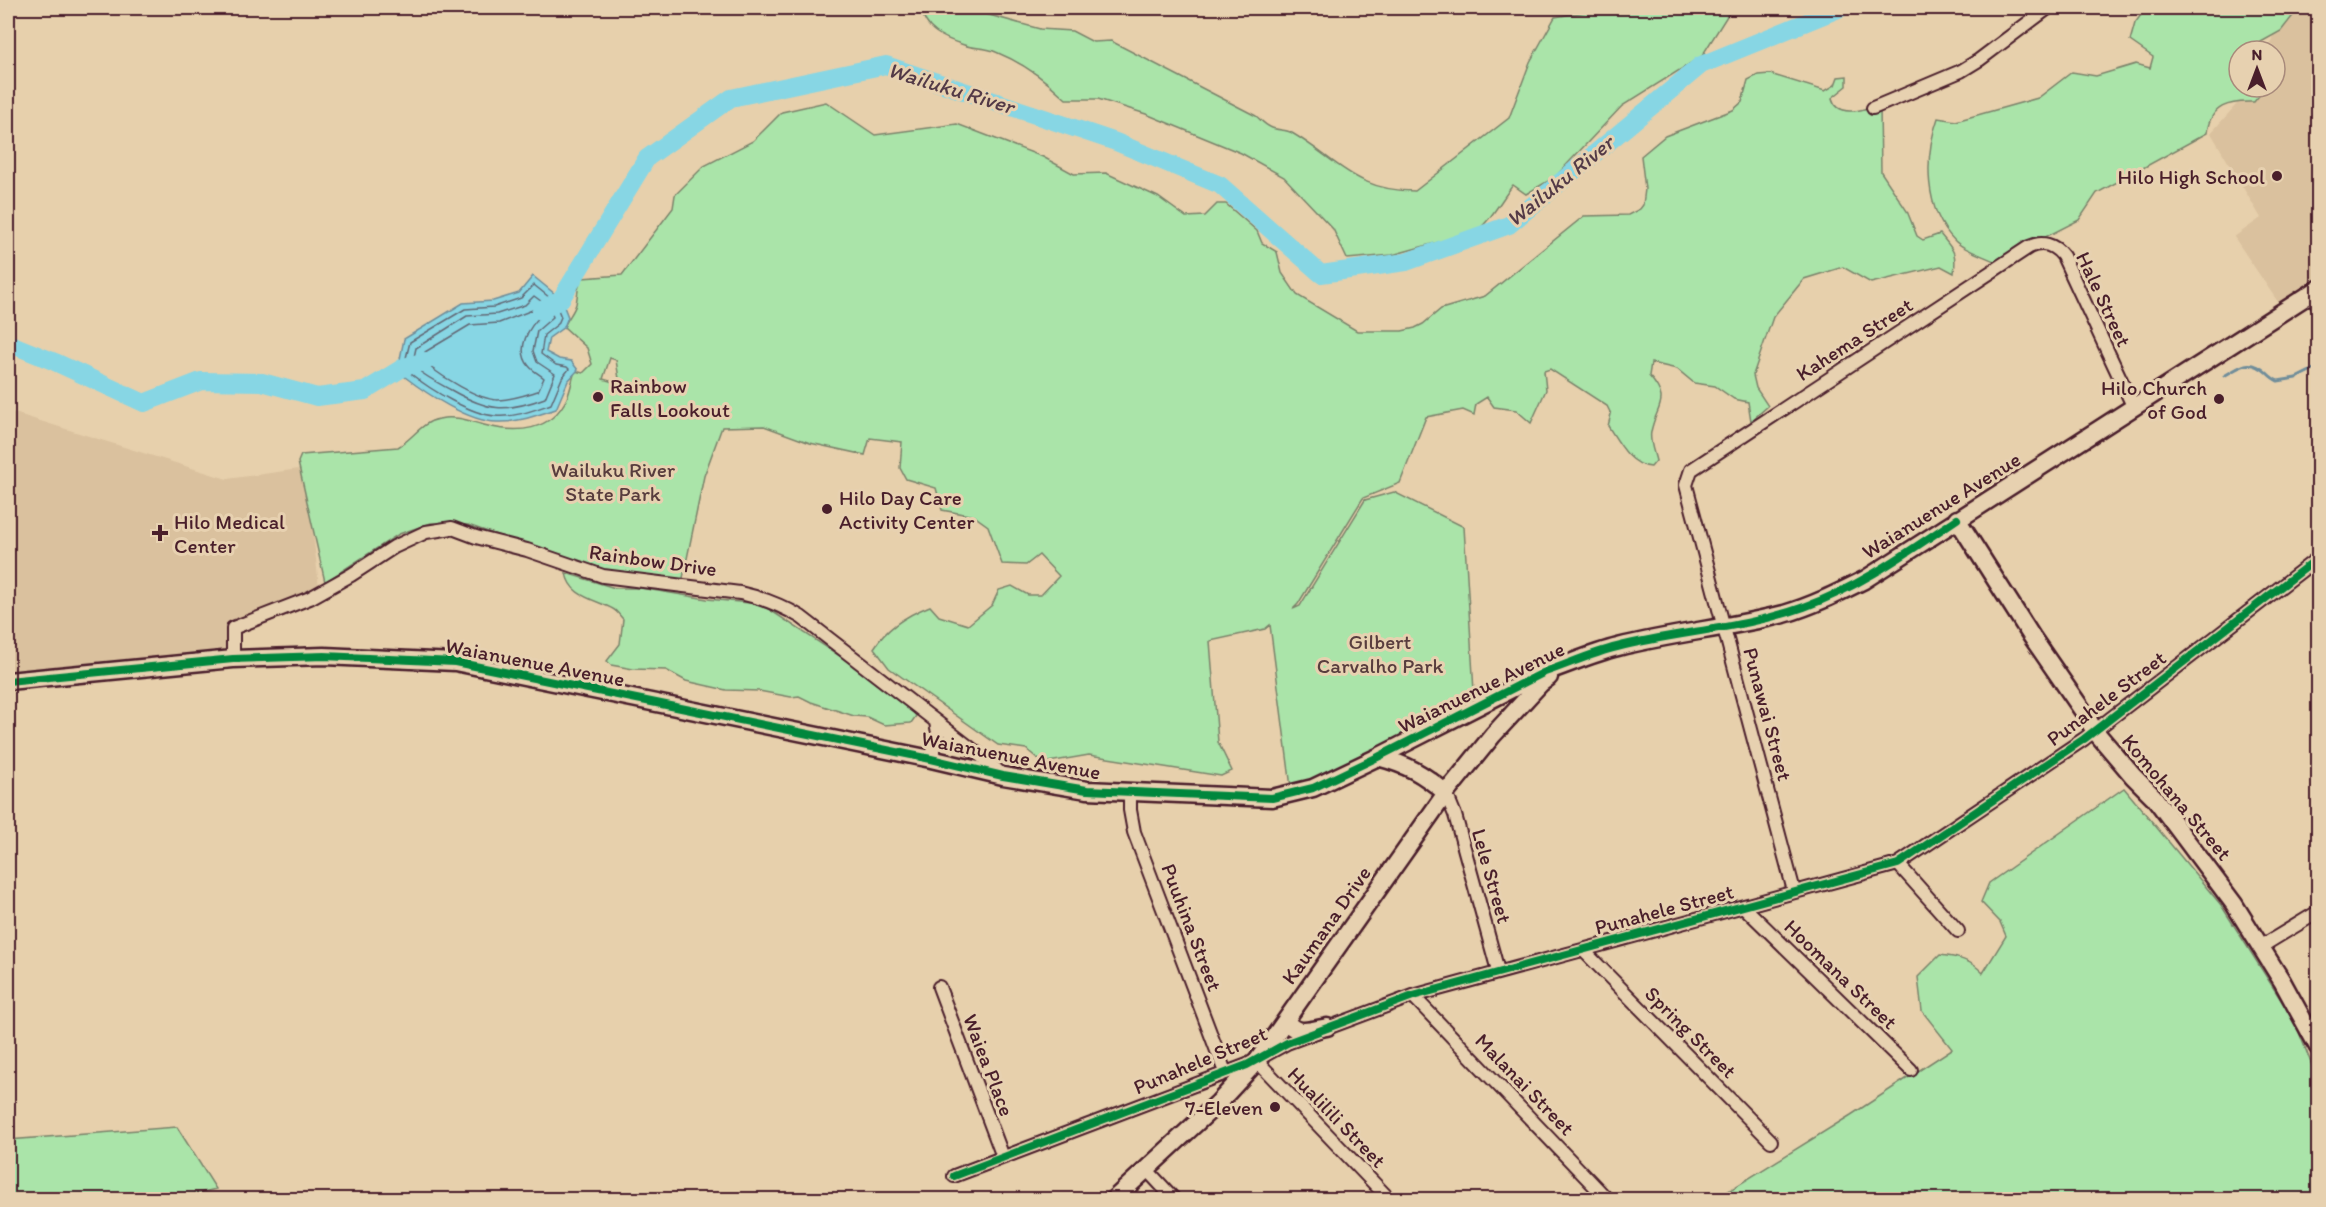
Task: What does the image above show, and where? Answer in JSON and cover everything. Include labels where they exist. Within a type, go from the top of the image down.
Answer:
[{"type":"street","points":[[1873,108],[1961,71],[2048,8]]},
{"type":"street","name":"Hale Street","points":[[2048,244],[2062,256],[2134,408]]},
{"type":"street","name":"Kahema Street","points":[[1687,477],[1694,468],[2029,247],[2048,244]]},
{"type":"street","name":"Waianuenue Avenue","points":[[8,681],[233,659],[324,656],[455,662],[932,759],[1002,776],[1087,790],[1130,794],[1272,798],[1313,788],[1545,672],[1616,647],[1784,614],[1821,601],[1864,580],[1957,519],[2040,470],[2134,408],[2316,296]]},
{"type":"street","name":"Punawai Street","points":[[1687,477],[1686,485],[1794,891]]},
{"type":"street","name":"Komohana Street","points":[[1957,519],[2094,730],[2161,806],[2216,878],[2262,946],[2319,1047]]},
{"type":"street","name":"Rainbow Drive","points":[[233,659],[233,628],[310,598],[394,547],[426,532],[452,528],[603,576],[683,584],[762,598],[801,617],[1002,776]]},
{"type":"street","name":"Punahele Street","points":[[954,1176],[1257,1061],[1287,1043],[1413,996],[1498,971],[1898,864],[2084,739],[2319,558]]},
{"type":"street","name":"Kaumana Drive","points":[[1113,1200],[1218,1103],[1257,1061],[1446,793],[1493,735],[1540,683],[1564,666]]},
{"type":"street","points":[[932,759],[938,733],[936,722]]},
{"type":"street","points":[[1378,757],[1405,764],[1424,774],[1446,793]]},
{"type":"street","name":"Lele Street","points":[[1446,793],[1455,815],[1498,971]]},
{"type":"street","name":"Puuhina Street","points":[[1130,794],[1134,832],[1226,1072]]},
{"type":"street","points":[[1898,864],[1958,931]]},
{"type":"street","name":"Hoomana Street","points":[[1744,907],[1911,1070]]},
{"type":"street","points":[[2262,946],[2319,912]]},
{"type":"street","name":"Spring Street","points":[[1583,950],[1771,1141]]},
{"type":"street","name":"Waiea Place","points":[[939,987],[1003,1157]]},
{"type":"street","name":"Malanai Street","points":[[1413,996],[1608,1200]]},
{"type":"street","points":[[1286,1020],[1290,1026],[1301,1032],[1327,1027]]},
{"type":"street","name":"Hualilili Street","points":[[1257,1061],[1389,1200]]},
{"type":"street","points":[[1147,1170],[1175,1200]]},
{"type":"shaded area","name":"Hilo High School","points":[[2282,8],[2318,8],[2318,280],[2280,305],[2234,237],[2261,218],[2211,133],[2241,99],[2287,99],[2287,39],[2272,39]]},
{"type":"shaded area","name":"Hilo Medical Center","points":[[8,411],[227,479],[306,468],[319,587],[226,624],[226,652],[55,667],[8,674]]},
{"type":"green space","points":[[922,8],[964,8],[1040,29],[1072,31],[1093,42],[1111,41],[1256,116],[1268,126],[1292,133],[1362,180],[1394,190],[1415,191],[1509,118],[1530,62],[1555,17],[1597,8],[1732,8],[1702,56],[1622,106],[1555,177],[1526,194],[1513,185],[1490,217],[1475,232],[1392,255],[1347,259],[1333,229],[1284,177],[1241,153],[1146,114],[1098,99],[1066,99],[1042,78],[1015,61],[992,50],[957,43],[936,32],[926,22]]},
{"type":"green space","points":[[2146,8],[2299,8],[2281,31],[2266,39],[2227,39],[2227,99],[2256,99],[2254,102],[2237,102],[2223,107],[2212,116],[2207,133],[2097,193],[2079,220],[1996,262],[1955,241],[1937,214],[1932,199],[1930,149],[1938,118],[1956,121],[2038,98],[2072,72],[2096,76],[2136,64],[2150,68],[2153,57],[2130,41],[2135,23]]},
{"type":"green space","points":[[1770,74],[1825,91],[1835,85],[1838,77],[1847,76],[1847,86],[1832,98],[1839,108],[1849,111],[1872,106],[1880,108],[1881,172],[1907,211],[1917,236],[1923,240],[1940,234],[1951,248],[1955,260],[1954,273],[1941,266],[1871,283],[1843,267],[1804,279],[1773,317],[1753,375],[1756,388],[1768,406],[1751,421],[1748,402],[1734,399],[1715,386],[1694,383],[1677,369],[1651,363],[1649,376],[1660,392],[1661,398],[1651,432],[1651,443],[1656,461],[1651,467],[1631,458],[1621,446],[1608,426],[1611,414],[1607,406],[1550,369],[1544,371],[1546,390],[1531,423],[1516,410],[1494,407],[1487,397],[1476,404],[1474,415],[1463,410],[1426,417],[1400,483],[1363,498],[1293,609],[1300,606],[1365,500],[1394,492],[1464,527],[1475,708],[1292,795],[1270,625],[1265,629],[1210,641],[1218,742],[1232,771],[1221,776],[1089,755],[1043,763],[1026,749],[998,745],[889,668],[874,648],[891,628],[913,613],[930,606],[939,616],[968,625],[992,605],[999,590],[1012,586],[1028,595],[1041,595],[1059,576],[1039,555],[1026,565],[1002,564],[988,526],[974,516],[942,510],[936,488],[906,479],[900,468],[902,442],[870,438],[865,455],[810,443],[764,426],[722,427],[704,476],[682,583],[603,571],[468,525],[431,523],[399,534],[325,582],[298,462],[301,455],[398,447],[422,427],[445,418],[462,419],[496,428],[521,429],[532,428],[552,418],[567,398],[575,371],[583,373],[592,364],[587,348],[564,327],[575,307],[582,278],[622,275],[673,208],[675,195],[704,166],[753,141],[782,112],[826,102],[875,135],[957,124],[1043,157],[1074,174],[1106,173],[1158,197],[1186,217],[1205,216],[1217,204],[1226,204],[1257,231],[1262,243],[1277,252],[1282,273],[1297,295],[1357,331],[1402,331],[1423,324],[1441,309],[1485,296],[1584,216],[1628,215],[1640,209],[1643,205],[1645,189],[1641,156],[1665,136],[1733,110],[1742,102],[1748,80],[1758,75]],"holes":[[[610,358],[616,360],[619,379],[617,383],[603,379]]]},
{"type":"green space","points":[[566,573],[615,588],[640,588],[707,599],[761,604],[849,662],[911,709],[916,716],[911,723],[884,725],[867,717],[854,716],[799,696],[726,690],[686,681],[666,670],[633,669],[611,665],[607,661],[620,644],[623,619],[613,609],[578,592],[568,581]]},
{"type":"green space","points":[[2124,788],[2221,905],[2295,1022],[2318,1081],[2318,1199],[1714,1200],[1952,1049],[1922,1011],[1918,977],[1940,955],[1963,960],[1974,965],[1983,973],[2006,936],[2000,922],[1981,902],[1989,883]]},
{"type":"green space","points":[[177,1127],[216,1189],[174,1199],[8,1199],[8,1140]]},
{"type":"water","points":[[533,276],[561,299],[568,317],[564,327],[549,338],[546,352],[559,359],[571,361],[578,370],[568,381],[556,409],[512,421],[486,421],[449,406],[405,377],[400,359],[404,339],[463,303],[493,301],[519,293]]},
{"type":"waterway","name":"Wailuku River","points":[[541,311],[561,299],[647,158],[731,98],[886,65],[1116,142],[1220,185],[1321,274],[1406,262],[1509,225],[1701,65],[1841,8]]},
{"type":"waterway","name":"Wailuku River","points":[[8,343],[144,403],[201,381],[262,382],[317,397],[365,391],[404,367],[426,361]]},
{"type":"waterway","points":[[2224,376],[2245,365],[2255,365],[2278,381],[2296,378],[2318,367]]},
{"type":"cycle path","points":[[8,681],[233,659],[324,656],[455,662],[931,759],[1003,776],[1087,790],[1272,798],[1313,788],[1545,672],[1590,655],[1640,642],[1758,620],[1825,599],[1883,568],[1957,519]]},
{"type":"cycle path","points":[[954,1176],[1247,1065],[1287,1043],[1413,996],[1898,864],[2084,739],[2318,558]]},
{"type":"place","name":"Hilo High School","points":[[2277,176]]},
{"type":"place","name":"Rainbow Falls Lookout","points":[[598,397]]},
{"type":"place","name":"Hilo Church of God","points":[[2219,399]]},
{"type":"place","name":"Hilo Day Care Activity Center","points":[[827,509]]},
{"type":"place","name":"Hilo Medical Center","points":[[160,533]]},
{"type":"place","name":"7-Eleven","points":[[1275,1107]]},
{"type":"park label","name":"Wailuku River State Park","points":[[613,481]]},
{"type":"park label","name":"Gilbert Carvalho Park","points":[[1380,653]]}]
